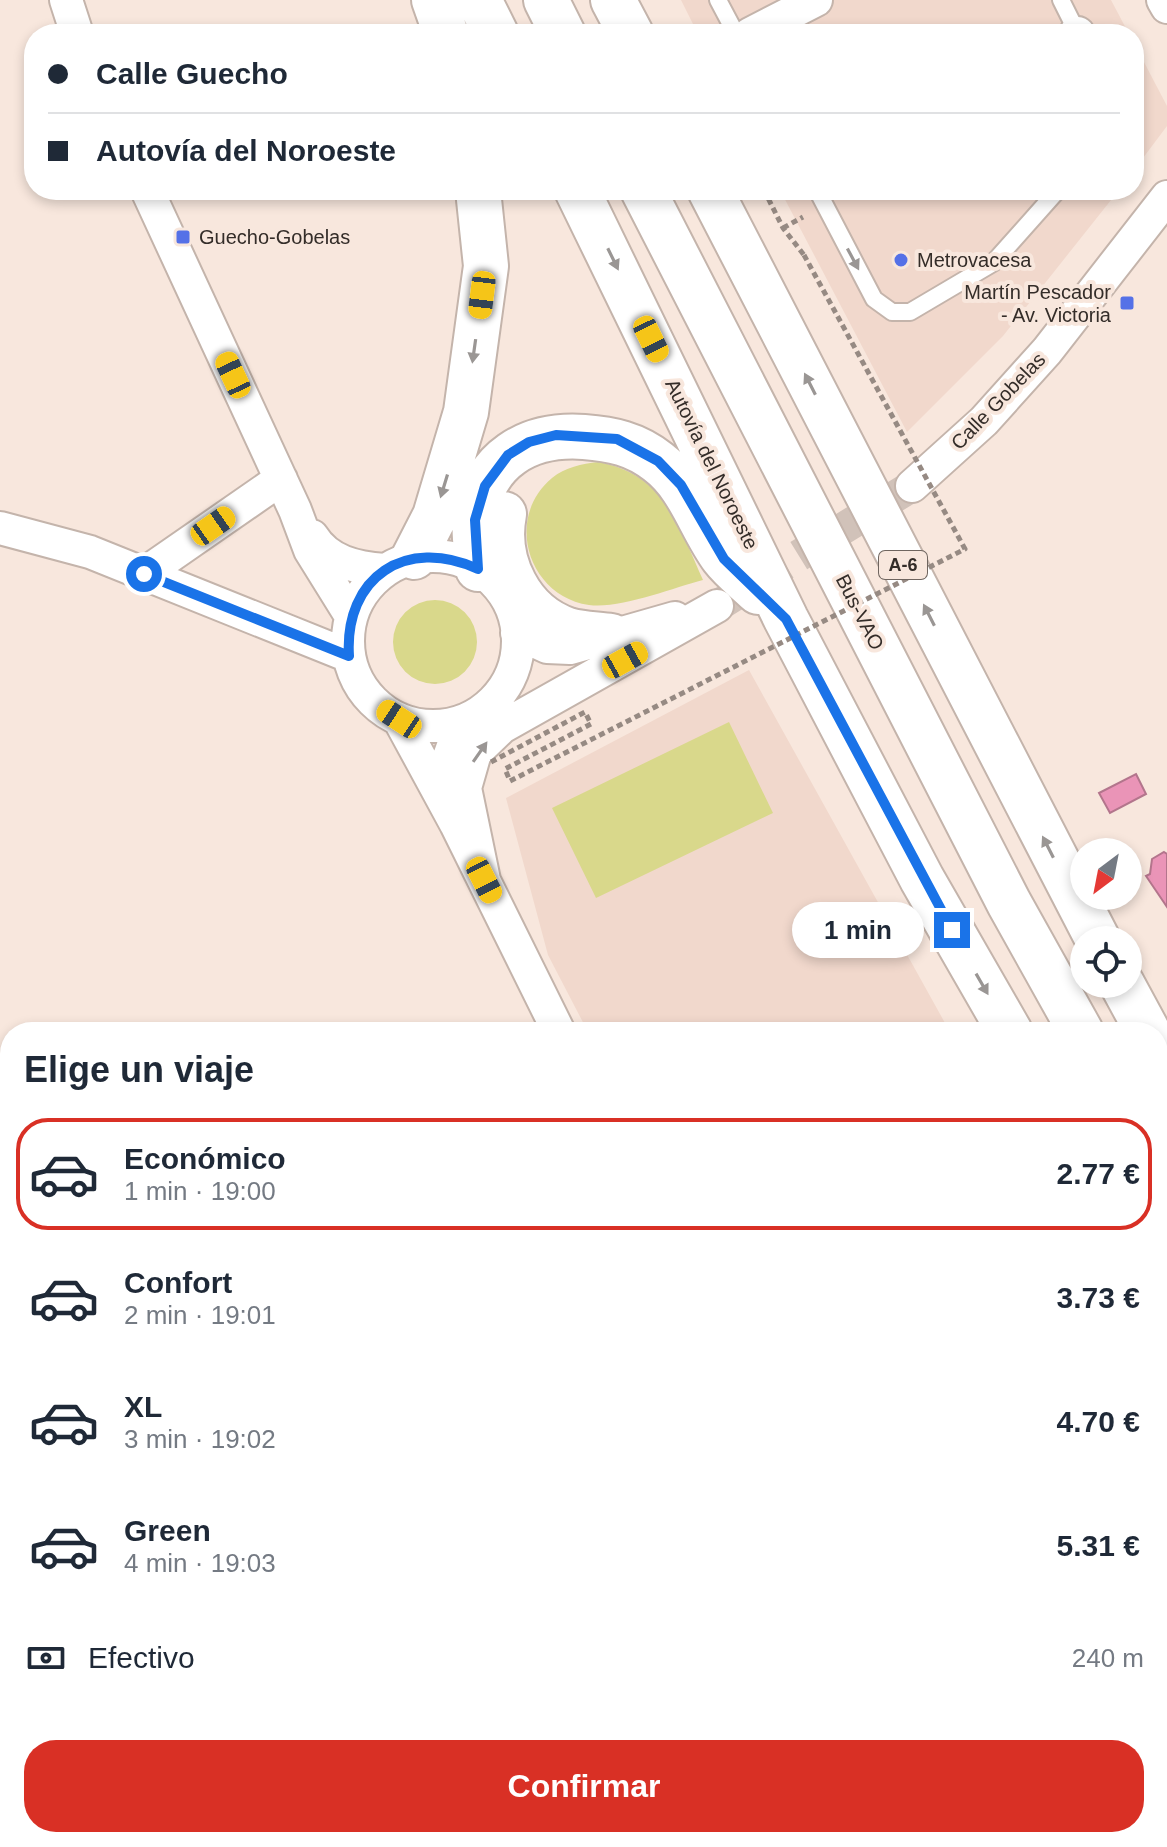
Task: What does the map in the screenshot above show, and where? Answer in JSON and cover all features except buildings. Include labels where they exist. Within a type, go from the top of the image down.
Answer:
[{"type":"highway","points":[[434,0],[442,24]]},
{"type":"highway","points":[[479,0],[491,24]]},
{"type":"highway","points":[[546,0],[558,24]]},
{"type":"highway","points":[[613,0],[626,24]]},
{"type":"highway","points":[[399,564],[435,516],[466,412],[486,266],[479,200]]},
{"type":"highway","name":"Autovía del Noroeste","points":[[582,200],[786,619],[922,879],[1004,1022]]},
{"type":"highway","name":"Bus-VAO","points":[[648,200],[1009,903],[1075,1022]]},
{"type":"highway","name":"A-6","points":[[715,200],[1091,926]]},
{"type":"highway","points":[[478,569],[475,520],[485,486],[508,455],[529,442],[556,435],[617,439],[658,461],[681,485],[724,559],[786,619]]},
{"type":"highway","points":[[586,438],[533,463],[519,481],[507,502],[503,546],[513,581],[543,617],[573,631],[630,641]]},
{"type":"highway","points":[[1130,998],[1143,1022]]},
{"type":"street","points":[[66,0],[74,24]]},
{"type":"street","points":[[769,24],[816,0]]},
{"type":"street","points":[[1163,0],[1167,7]]},
{"type":"street","name":"Calle Gobelas","points":[[912,486],[984,421],[1047,351],[1167,197]]},
{"type":"street","points":[[152,200],[281,479],[310,550],[351,616]]},
{"type":"street","points":[[144,574],[281,479]]},
{"type":"street","points":[[295,510],[317,544],[338,560],[359,569],[436,555],[478,569],[505,597],[517,633],[517,656],[509,679],[496,698]]},
{"type":"street","points":[[0,528],[90,552],[349,656]]},
{"type":"street","points":[[399,564],[364,590],[351,616],[349,656],[358,682],[375,704],[399,719],[441,726],[462,721],[496,698],[630,641]]},
{"type":"street","points":[[517,633],[559,648],[630,641]]},
{"type":"street","points":[[484,880],[465,788],[475,753],[502,727],[630,641]]},
{"type":"street","points":[[399,719],[456,824],[554,1022]]},
{"type":"street","points":[[456,824],[448,760],[462,721]]},
{"type":"lane","points":[[718,0],[731,24]]},
{"type":"lane","points":[[1061,0],[1072,24]]},
{"type":"lane","points":[[822,200],[874,299],[892,312],[910,312],[993,263],[1049,200]]},
{"type":"path","points":[[491,762],[585,712],[591,724],[505,769],[510,781],[965,549],[804,255],[783,228],[769,200]]},
{"type":"shaded area","points":[[681,0],[1111,0],[1124,24],[693,24]]},
{"type":"shaded area","points":[[1144,62],[1167,106],[1167,126],[1144,157]]},
{"type":"shaded area","points":[[785,200],[1111,200],[1003,336],[907,432]]},
{"type":"shaded area","points":[[598,462],[621,468],[654,490],[676,522],[703,580],[631,601],[602,605],[568,599],[551,587],[538,571],[530,553],[527,533],[529,513],[537,495],[557,474]]},
{"type":"shaded area","points":[[435,600],[451,603],[465,612],[474,626],[477,642],[474,658],[465,672],[451,681],[435,684],[419,681],[405,672],[396,658],[393,642],[396,626],[405,612],[419,603]]},
{"type":"shaded area","points":[[749,670],[944,1022],[583,1022],[548,955],[506,798]]},
{"type":"shaded area","points":[[729,722],[773,813],[596,898],[552,808]]},
{"type":"shaded area","points":[[1136,774],[1146,794],[1110,813],[1099,793]]},
{"type":"shaded area","points":[[1164,852],[1167,854],[1167,907],[1146,876],[1150,874],[1152,859]]},
{"type":"tunnel","points":[[717,606],[912,486]]},
{"type":"place","name":"Guecho-Gobelas","points":[[183,237]]},
{"type":"place","name":"Metrovacesa","points":[[901,260]]},
{"type":"place","name":"Martín Pescador - Av. Victoria","points":[[1127,303]]},
{"type":"route","points":[[144,574],[349,656],[347,636],[351,616],[364,590],[385,570],[414,557],[436,555],[458,559],[478,569],[475,520],[485,486],[508,455],[529,442],[556,435],[617,439],[658,461],[681,485],[724,559],[786,619],[922,879],[952,930]]}]
